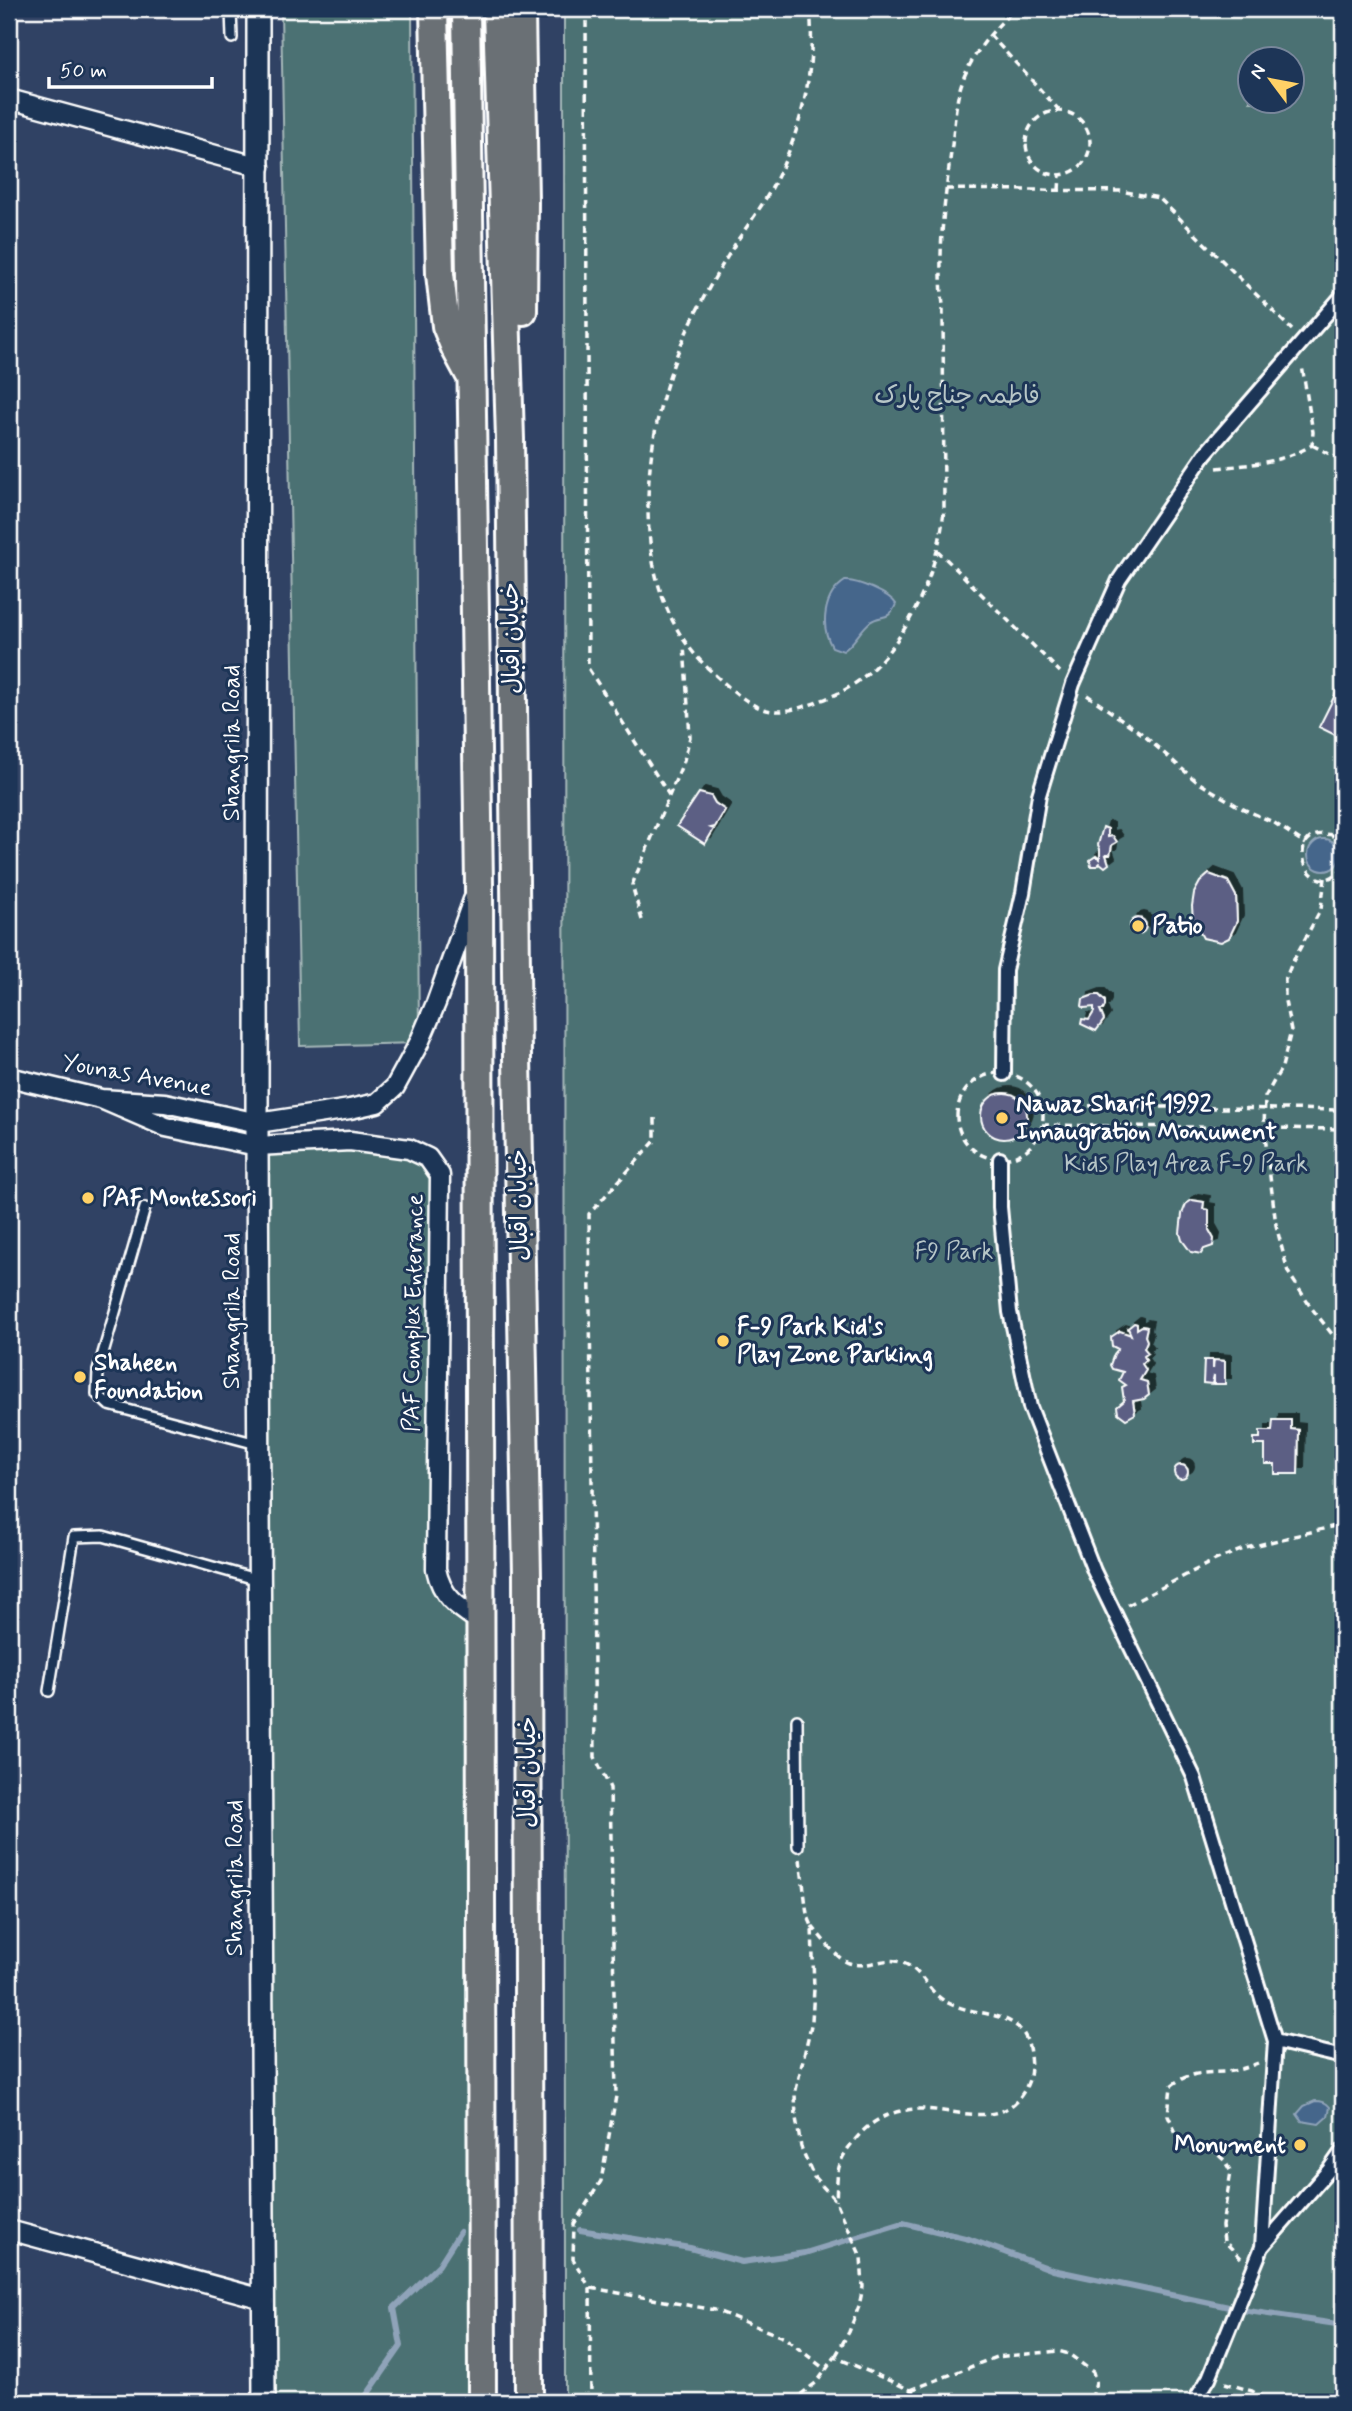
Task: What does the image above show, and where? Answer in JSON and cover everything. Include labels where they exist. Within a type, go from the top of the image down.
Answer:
[{"type":"main road","points":[[434,9],[440,274],[446,326],[472,378]]},
{"type":"main road","name":"خیابان اقبال","points":[[466,9],[479,884],[482,2402]]},
{"type":"main road","name":"خیابان اقبال","points":[[497,9],[508,375],[527,1575],[529,2402]]},
{"type":"main road","points":[[508,375],[520,343],[523,306],[521,9]]},
{"type":"street","name":"Shangrila Road","points":[[258,9],[260,167],[257,1146],[264,2402]]},
{"type":"street","points":[[9,99],[260,167]]},
{"type":"street","points":[[1004,1074],[1005,970],[1023,893],[1039,795],[1073,684],[1119,580],[1205,454],[1343,295]]},
{"type":"street","points":[[258,1123],[350,1110],[377,1103],[395,1087],[419,1043],[436,1003],[479,884]]},
{"type":"street","name":"Younas Avenue","points":[[9,1077],[101,1099],[165,1103],[258,1123]]},
{"type":"street","name":"PAF Complex Enterance","points":[[101,1099],[166,1127],[257,1146],[350,1142],[409,1150],[428,1158],[440,1175],[436,1569],[440,1586],[459,1608],[482,1623]]},
{"type":"street","points":[[1000,1160],[1000,1207],[1010,1312],[1030,1407],[1094,1571],[1194,1777],[1275,2041],[1262,2247]]},
{"type":"street","points":[[1275,2041],[1343,2057]]},
{"type":"street","points":[[1194,2402],[1209,2378],[1262,2247],[1343,2150]]},
{"type":"street","points":[[9,2230],[263,2299]]},
{"type":"lane","points":[[231,9],[232,38]]},
{"type":"lane","points":[[145,1209],[98,1371],[97,1394],[109,1405],[258,1445]]},
{"type":"lane","points":[[49,1691],[74,1537],[103,1536],[259,1580]]},
{"type":"lane","points":[[797,1720],[798,1846]]},
{"type":"path","points":[[586,9],[588,668],[669,795]]},
{"type":"path","points":[[810,9],[810,55],[801,119],[775,182],[687,328],[656,431],[651,468],[649,538],[653,568],[661,594],[684,644],[713,673],[745,699],[764,709],[799,707],[845,690],[882,659],[917,605],[937,550],[944,509],[943,304],[940,280],[942,229],[957,98],[972,61],[990,34],[1015,9]]},
{"type":"path","points":[[990,34],[1059,110]]},
{"type":"path","points":[[1059,110],[1079,118],[1090,136],[1087,158],[1071,172],[1060,174],[1040,169],[1028,153],[1027,143],[1032,124],[1040,117],[1059,110]]},
{"type":"path","points":[[1059,190],[1060,174]]},
{"type":"path","points":[[946,189],[1120,191],[1159,198],[1300,345],[1313,432],[1312,445]]},
{"type":"path","points":[[1312,445],[1343,461]]},
{"type":"path","points":[[1194,470],[1272,459],[1294,454],[1312,445]]},
{"type":"path","points":[[937,550],[1073,684],[1141,733],[1196,781],[1241,808],[1280,826],[1306,844]]},
{"type":"path","points":[[642,920],[632,885],[690,737],[684,644]]},
{"type":"path","points":[[1338,838],[1343,832]]},
{"type":"path","points":[[1343,844],[1338,838],[1317,835],[1306,844],[1302,857],[1303,864],[1312,875],[1333,877],[1343,867]]},
{"type":"path","points":[[1325,878],[1324,895],[1317,920],[1288,971],[1284,991],[1291,1031],[1289,1045],[1282,1067],[1265,1097],[1264,1128],[1276,1225],[1288,1272],[1343,1349]]},
{"type":"path","points":[[1004,1074],[1017,1077],[1036,1093],[1041,1105],[1042,1125],[1037,1139],[1027,1150],[1000,1160],[975,1152],[966,1143],[957,1120],[962,1096],[970,1086],[980,1078],[1004,1074]]},
{"type":"path","points":[[1041,1105],[1343,1110]]},
{"type":"path","points":[[591,2402],[590,2288],[573,2259],[574,2224],[601,2181],[616,2096],[610,1788],[595,1757],[589,1214],[655,1141],[655,1118]]},
{"type":"path","points":[[1042,1125],[1343,1129]]},
{"type":"path","points":[[1113,1611],[1245,1548],[1343,1524]]},
{"type":"path","points":[[798,1846],[807,1914],[812,1926],[847,1963],[864,1966],[893,1960],[904,1963],[915,1969],[932,1992],[945,2001],[962,2009],[1007,2019],[1024,2032],[1029,2045],[1031,2075],[1023,2095],[1012,2105],[981,2115],[909,2109],[890,2114],[866,2127],[848,2147],[839,2165],[836,2201]]},
{"type":"path","points":[[791,2402],[817,2382],[835,2357],[849,2332],[863,2287],[861,2258],[836,2201],[814,2177],[801,2147],[796,2118],[795,2094],[813,2021],[812,1926]]},
{"type":"path","points":[[1252,2270],[1224,2241],[1222,2226],[1231,2172],[1224,2160],[1214,2151],[1193,2148],[1180,2142],[1168,2115],[1171,2086],[1181,2078],[1243,2068],[1273,2057]]},
{"type":"path","points":[[590,2288],[715,2309],[785,2338],[826,2370]]},
{"type":"path","points":[[911,2390],[996,2357],[1058,2351],[1069,2354],[1093,2372],[1096,2382],[1091,2402]]},
{"type":"path","points":[[835,2357],[932,2402]]},
{"type":"path","points":[[1209,2378],[1252,2391],[1271,2402]]},
{"type":"green space","points":[[281,9],[412,9],[419,1043],[300,1046]]},
{"type":"green space","name":"فاطمہ جناح پارک","points":[[564,9],[1343,9],[1343,2402],[565,2402]]},
{"type":"green space","points":[[257,1146],[409,1149],[440,1175],[436,1569],[482,1623],[482,2402],[263,2402]]},
{"type":"water","points":[[845,581],[873,588],[896,604],[891,613],[870,622],[843,651],[832,647],[825,621],[832,594]]},
{"type":"water","points":[[1324,839],[1336,843],[1340,855],[1336,867],[1324,871],[1312,867],[1308,855],[1312,843]]},
{"type":"water","points":[[1315,2101],[1324,2102],[1330,2107],[1328,2116],[1319,2124],[1302,2121],[1297,2114],[1304,2106]]},
{"type":"building","points":[[1341,683],[1343,685],[1343,739],[1319,727]]},
{"type":"building","points":[[699,793],[711,796],[715,803],[725,810],[715,827],[711,828],[714,829],[705,844],[677,826]]},
{"type":"building","points":[[1103,827],[1108,829],[1108,837],[1113,836],[1117,842],[1112,845],[1110,855],[1106,855],[1109,864],[1105,867],[1100,863],[1091,866],[1090,860],[1096,856],[1100,859],[1098,845]]},
{"type":"building","points":[[1209,874],[1228,881],[1236,896],[1237,921],[1229,938],[1221,942],[1203,938],[1193,920],[1194,893],[1200,882]]},
{"type":"building","name":"Patio","points":[[1138,918],[1146,926],[1138,934],[1130,926]]},
{"type":"building","points":[[1099,995],[1105,1001],[1103,1010],[1100,1010],[1104,1020],[1096,1031],[1081,1024],[1082,1019],[1089,1020],[1094,1012],[1094,1007],[1082,1006],[1083,999]]},
{"type":"building","points":[[1004,1093],[1020,1100],[1027,1116],[1020,1132],[1004,1139],[988,1132],[981,1116],[988,1100]]},
{"type":"building","points":[[1192,1200],[1204,1202],[1203,1209],[1209,1210],[1209,1230],[1214,1239],[1213,1246],[1204,1249],[1201,1254],[1191,1252],[1180,1233],[1182,1214],[1186,1204]]},
{"type":"building","points":[[1134,1323],[1137,1324],[1137,1329],[1147,1327],[1144,1348],[1148,1353],[1142,1364],[1146,1370],[1140,1380],[1147,1382],[1149,1395],[1133,1401],[1135,1414],[1126,1419],[1118,1413],[1117,1407],[1124,1401],[1122,1387],[1126,1385],[1119,1380],[1123,1372],[1112,1369],[1110,1365],[1118,1349],[1112,1346],[1111,1337],[1120,1331],[1131,1335],[1128,1328]]},
{"type":"building","points":[[1204,1360],[1213,1360],[1213,1369],[1214,1360],[1225,1361],[1225,1384],[1214,1384],[1214,1375],[1212,1384],[1203,1383]]},
{"type":"building","points":[[1273,1420],[1291,1420],[1291,1429],[1299,1430],[1298,1474],[1275,1474],[1275,1464],[1265,1464],[1265,1445],[1254,1445],[1254,1438],[1260,1438],[1260,1431],[1272,1431]]},
{"type":"building","points":[[1178,1465],[1184,1465],[1188,1472],[1184,1479],[1178,1479],[1174,1475],[1174,1469]]},
{"type":"waterway","points":[[580,2230],[690,2248],[742,2262],[805,2253],[903,2223],[969,2239],[1053,2270],[1248,2311],[1343,2325]]},
{"type":"waterway","points":[[362,2402],[401,2346],[394,2308],[439,2265],[460,2232]]},
{"type":"waterway","points":[[9,2399],[40,2398],[45,2402]]},
{"type":"place","name":"Patio","points":[[1138,926]]},
{"type":"place","name":"Nawaz Sharif 1992 Innaugration Monument","points":[[1002,1118]]},
{"type":"place","name":"PAF Montessori","points":[[88,1198]]},
{"type":"place","name":"F-9 Park Kid's Play Zone Parking","points":[[723,1341]]},
{"type":"place","name":"Shaheen Foundation","points":[[80,1377]]},
{"type":"place","name":"Monument","points":[[1300,2145]]},
{"type":"park label","name":"Kids Play Area F-9 Park","points":[[1186,1164]]},
{"type":"park label","name":"F9 Park","points":[[954,1252]]}]
